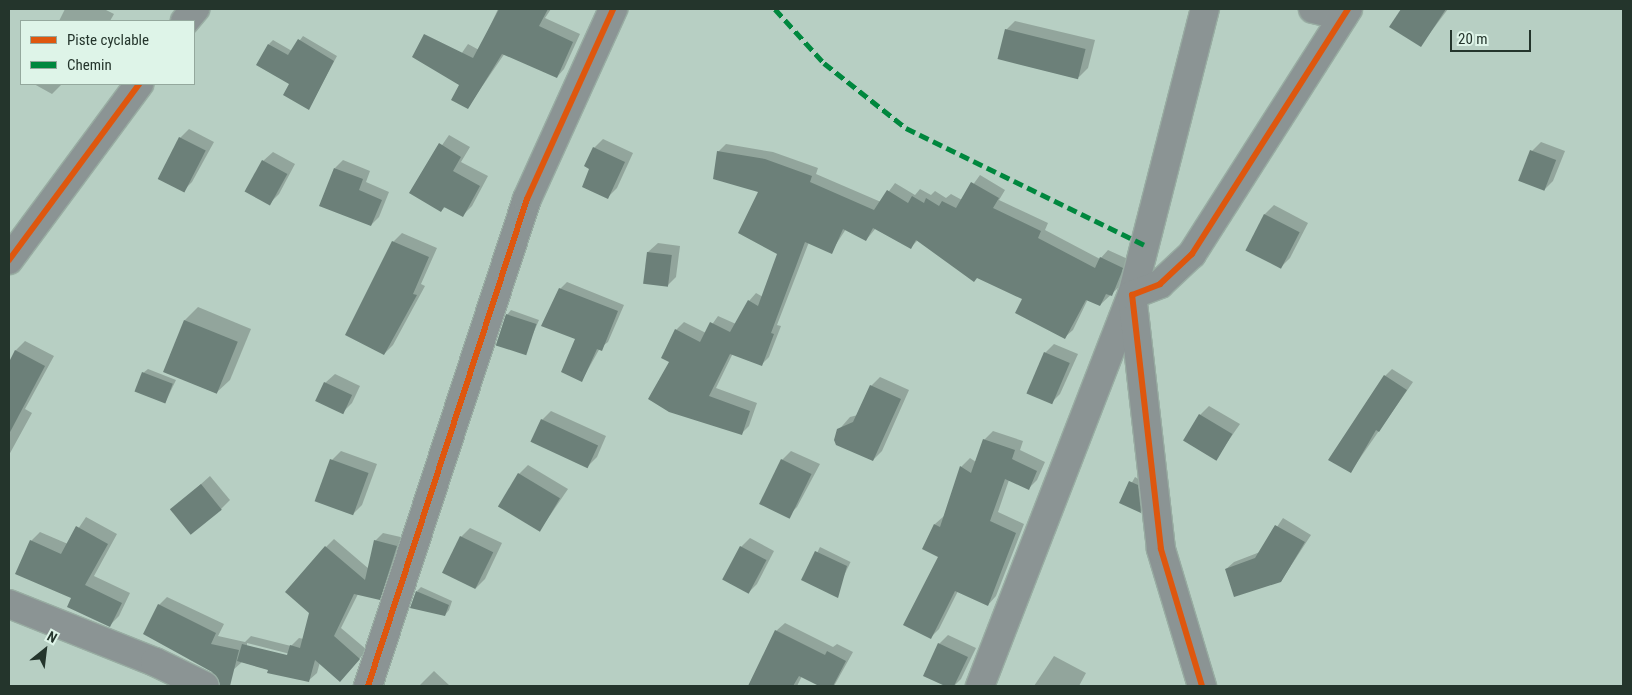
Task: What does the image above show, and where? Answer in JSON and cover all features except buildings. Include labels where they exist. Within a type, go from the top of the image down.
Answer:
[{"type":"street","points":[[186,20],[195,9]]},
{"type":"street","points":[[368,686],[527,199],[613,9]]},
{"type":"street","points":[[980,686],[1132,295],[1205,9]]},
{"type":"street","points":[[1132,295],[1160,284],[1192,254],[1345,12],[1313,9]]},
{"type":"street","points":[[9,260],[138,85]]},
{"type":"street","points":[[1132,295],[1161,549],[1202,686]]},
{"type":"street","points":[[9,604],[155,662],[205,686]]},
{"type":"marked path","points":[[775,9],[824,63],[906,128],[1147,246]]},
{"type":"cycle path","points":[[368,686],[527,199],[613,9]]},
{"type":"cycle path","points":[[1202,686],[1161,549],[1132,295],[1160,284],[1192,254],[1348,9]]},
{"type":"cycle path","points":[[9,260],[138,85]]}]
